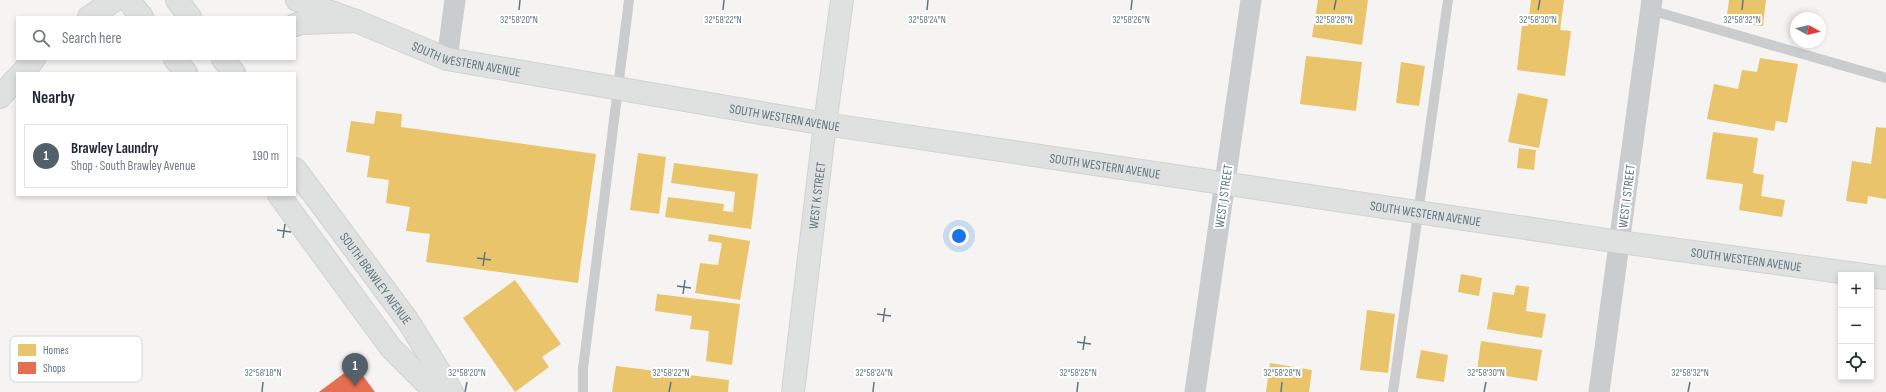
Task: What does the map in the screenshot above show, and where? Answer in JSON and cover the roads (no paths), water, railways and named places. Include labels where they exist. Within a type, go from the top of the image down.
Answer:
[{"type":"main road","points":[[91,16],[115,0]]},
{"type":"main road","points":[[128,0],[141,16]]},
{"type":"main road","points":[[177,0],[189,16]]},
{"type":"main road","name":"SOUTH WESTERN AVENUE","points":[[298,0],[356,21],[447,59],[825,124],[1620,242],[1842,272]]},
{"type":"main road","name":"SOUTH WESTERN AVENUE","points":[[324,0],[356,21]]},
{"type":"main road","name":"WEST K STREET","points":[[793,392],[825,124],[842,0]]},
{"type":"main road","points":[[296,24],[301,22],[356,21]]},
{"type":"main road","points":[[23,72],[33,60]]},
{"type":"main road","points":[[176,60],[185,72]]},
{"type":"main road","points":[[224,60],[233,72]]},
{"type":"main road","points":[[239,72],[244,60]]},
{"type":"main road","points":[[0,98],[16,79]]},
{"type":"main road","name":"SOUTH BRAWLEY AVENUE","points":[[296,170],[408,322],[452,392]]},
{"type":"main road","points":[[280,196],[391,348],[435,392]]},
{"type":"main road","points":[[1874,276],[1886,278]]},
{"type":"street","points":[[447,59],[456,0]]},
{"type":"street","name":"WEST J STREET","points":[[1195,392],[1251,0]]},
{"type":"street","name":"WEST I STREET","points":[[1599,392],[1651,5]]},
{"type":"lane","points":[[583,392],[583,369],[629,0]]},
{"type":"lane","points":[[1393,392],[1420,212],[1448,0]]},
{"type":"lane","points":[[1651,5],[1886,78]]},
{"type":"place","name":"Brawley Laundry","points":[[355,386]]}]
